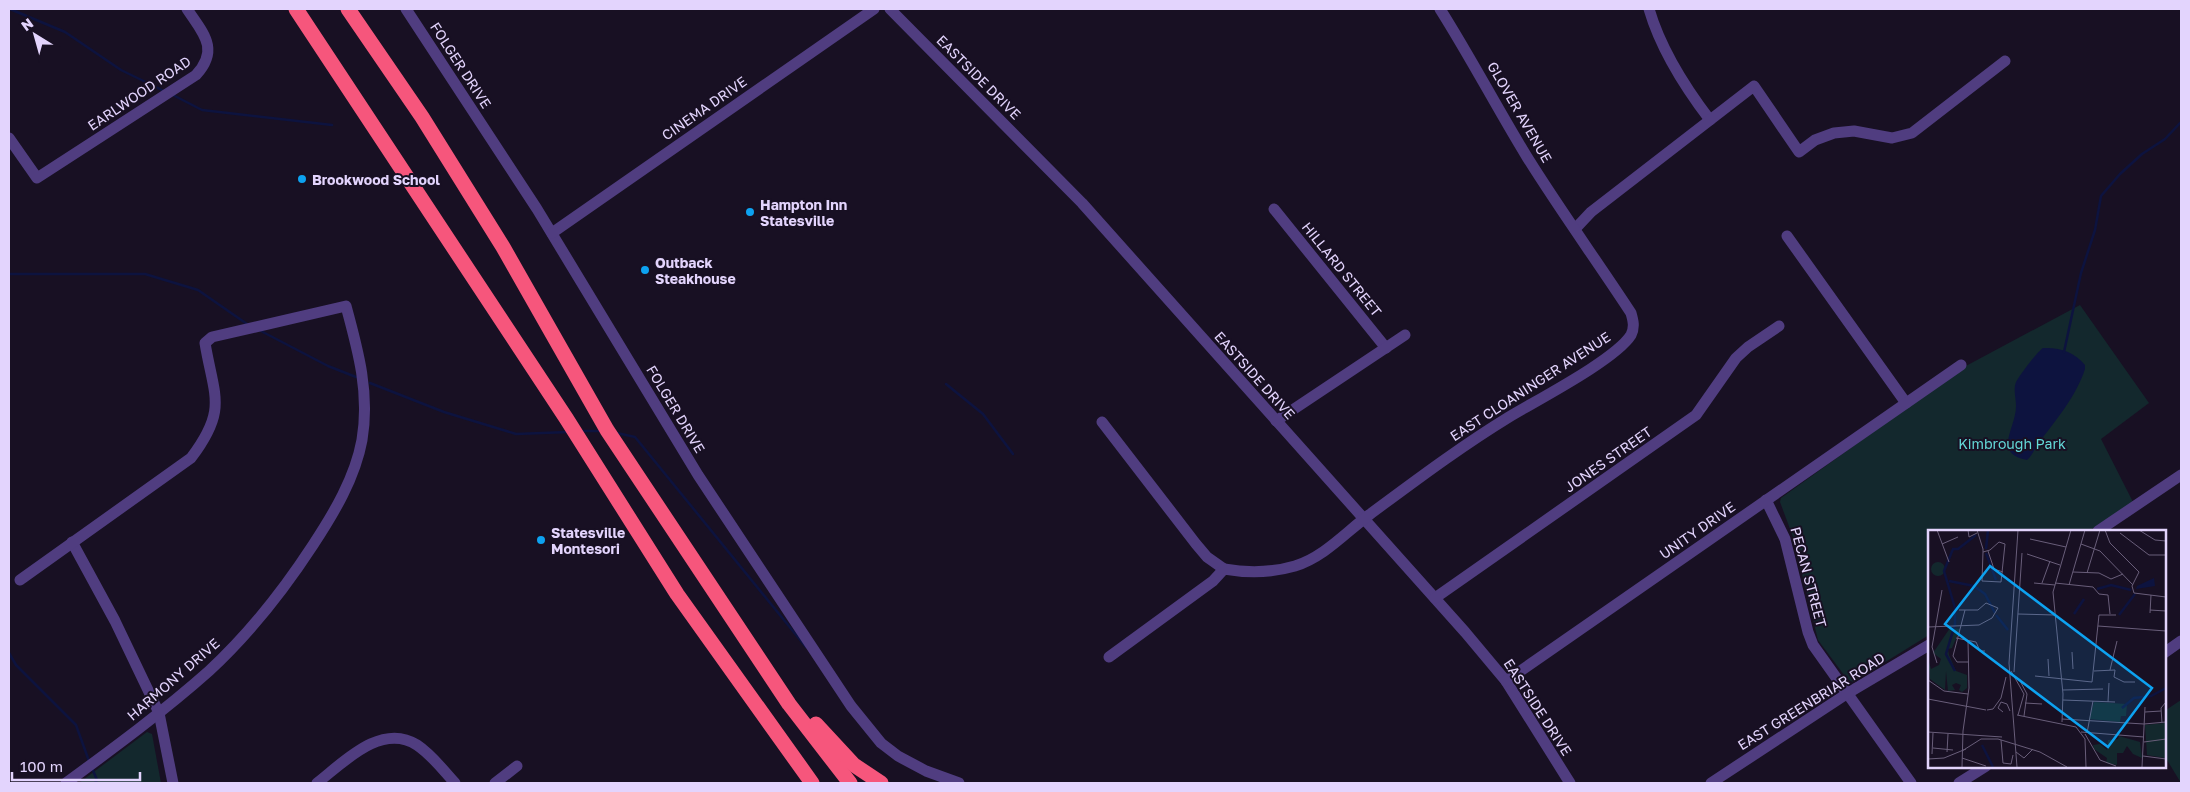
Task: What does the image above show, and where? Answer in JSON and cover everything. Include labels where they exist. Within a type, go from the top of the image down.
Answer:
[{"type":"highway","points":[[296,9],[566,418],[677,594],[814,783]]},
{"type":"highway","points":[[348,9],[422,117],[493,230],[607,430],[789,704],[850,783]]},
{"type":"highway","points":[[679,538],[820,729],[854,765],[881,783]]},
{"type":"street","name":"EARLWOOD ROAD","points":[[9,138],[37,178],[196,75],[206,64],[209,50],[205,36],[187,9]]},
{"type":"street","name":"FOLGER DRIVE","points":[[406,9],[552,232],[698,475],[863,723],[881,743],[898,756],[926,771],[959,783]]},
{"type":"street","name":"CINEMA DRIVE","points":[[552,232],[874,9]]},
{"type":"street","name":"EASTSIDE DRIVE","points":[[890,9],[1082,203],[1435,598],[1506,681],[1570,783]]},
{"type":"street","name":"GLOVER AVENUE","points":[[1440,9],[1477,67],[1483,82],[1528,159],[1575,229]]},
{"type":"street","points":[[1650,9],[1665,50],[1685,87],[1710,120]]},
{"type":"street","points":[[1575,229],[1591,212],[1754,86],[1798,152],[1815,140],[1834,133],[1854,131],[1892,138],[1912,133],[2005,62]]},
{"type":"street","name":"HILLARD STREET","points":[[1274,209],[1386,348]]},
{"type":"street","name":"EAST CLOANINGER AVENUE","points":[[1224,569],[1246,572],[1268,571],[1295,566],[1318,555],[1428,471],[1493,427],[1605,358],[1625,341],[1632,333],[1634,323],[1632,313],[1575,229]]},
{"type":"street","points":[[1787,236],[1906,403]]},
{"type":"street","name":"HARMONY DRIVE","points":[[66,783],[159,713],[210,670],[258,620],[290,579],[324,528],[354,472],[362,439],[365,402],[362,365],[346,306],[212,337],[205,343],[217,396],[214,418],[206,438],[192,458],[72,542]]},
{"type":"street","name":"JONES STREET","points":[[1435,598],[1696,415],[1736,358],[1748,347],[1779,326]]},
{"type":"street","points":[[1276,421],[1405,335]]},
{"type":"street","name":"UNITY DRIVE","points":[[1506,681],[1961,365]]},
{"type":"street","points":[[1102,422],[1196,544],[1207,556],[1224,569],[1212,581],[1109,657]]},
{"type":"street","points":[[2099,530],[2181,475]]},
{"type":"street","name":"PECAN STREET","points":[[1766,500],[1785,539],[1808,632],[1813,645],[1912,783]]},
{"type":"street","points":[[20,580],[72,542],[115,621],[159,713],[173,783]]},
{"type":"street","points":[[2165,652],[2181,641]]},
{"type":"street","name":"EAST GREENBRIAR ROAD","points":[[1711,783],[1848,693],[1928,646]]},
{"type":"street","points":[[317,783],[362,749],[378,740],[398,739],[416,744],[431,756],[455,783]]},
{"type":"street","points":[[495,783],[517,766]]},
{"type":"street","points":[[1959,783],[1984,767]]},
{"type":"green space","name":"Kimbrough Park","points":[[2080,305],[2149,403],[2101,439],[2133,502],[2091,530],[1928,530],[1928,636],[1853,682],[1847,679],[1818,640],[1793,537],[1780,502],[1781,498],[1964,367]]},
{"type":"green space","points":[[2181,700],[2181,783],[2165,757],[2166,710]]},
{"type":"green space","points":[[147,732],[152,734],[161,783],[79,783]]},
{"type":"shaded area","points":[[2043,348],[2055,348],[2072,354],[2081,360],[2085,365],[2085,369],[2071,399],[2027,460],[2016,457],[2008,446],[2008,439],[2015,415],[2015,385],[2028,364]]},
{"type":"waterway","points":[[10,9],[65,32],[121,70],[164,91]]},
{"type":"waterway","points":[[171,94],[202,110],[332,125]]},
{"type":"waterway","points":[[2064,352],[2081,273],[2095,230],[2101,196],[2120,174],[2142,154],[2165,139],[2181,122]]},
{"type":"waterway","points":[[9,274],[145,274],[198,290],[247,324]]},
{"type":"waterway","points":[[259,330],[328,366],[356,377]]},
{"type":"waterway","points":[[370,383],[444,412],[516,434],[569,432]]},
{"type":"waterway","points":[[946,384],[983,414],[1013,454]]},
{"type":"waterway","points":[[582,431],[601,431]]},
{"type":"waterway","points":[[617,433],[635,437],[806,647]]},
{"type":"waterway","points":[[9,653],[16,665],[76,725],[89,761]]},
{"type":"waterway","points":[[92,768],[97,780],[95,783]]},
{"type":"place","name":"Brookwood School","points":[[302,179]]},
{"type":"place","name":"Hampton Inn Statesville","points":[[750,212]]},
{"type":"place","name":"Outback Steakhouse","points":[[645,270]]},
{"type":"place","name":"Statesville Montesori","points":[[541,540]]}]
